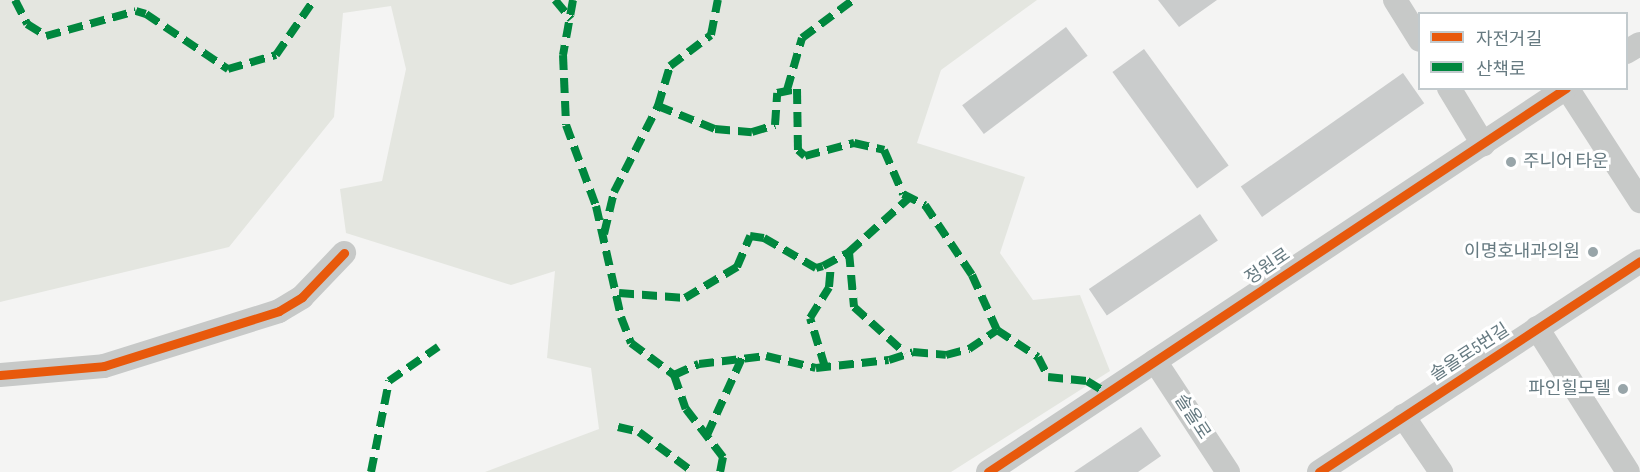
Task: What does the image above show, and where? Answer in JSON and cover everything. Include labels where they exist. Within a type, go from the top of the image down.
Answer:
[{"type":"street","points":[[1395,0],[1418,38]]},
{"type":"street","points":[[1450,90],[1483,144]]},
{"type":"street","name":"정원로","points":[[988,472],[1563,90]]},
{"type":"street","points":[[1567,90],[1640,201]]},
{"type":"street","points":[[0,375],[104,366],[279,311],[302,297],[344,253]]},
{"type":"street","name":"솔올로5번길","points":[[1319,472],[1640,261]]},
{"type":"street","name":"솔올로5번길","points":[[1537,328],[1628,472]]},
{"type":"street","name":"솔올로","points":[[1155,361],[1228,472]]},
{"type":"street","points":[[1404,416],[1441,472]]},
{"type":"shaded area","points":[[0,0],[1037,0],[941,70],[917,143],[1025,177],[1000,253],[1033,300],[1080,295],[1110,371],[951,472],[485,472],[599,429],[591,368],[547,358],[555,271],[511,285],[346,233],[340,189],[382,181],[406,69],[391,6],[343,13],[334,117],[229,247],[0,302]]},
{"type":"building","points":[[1158,0],[1217,0],[1179,27]]},
{"type":"building","points":[[1066,27],[1088,56],[984,134],[962,105]]},
{"type":"building","points":[[1144,49],[1229,165],[1197,188],[1112,72]]},
{"type":"building","points":[[1403,73],[1424,103],[1262,217],[1241,187]]},
{"type":"building","points":[[1200,214],[1218,241],[1107,315],[1089,289]]},
{"type":"building","points":[[1141,427],[1161,456],[1138,472],[1074,472]]},
{"type":"marked path","points":[[15,0],[27,24],[46,36],[136,11],[146,14],[228,69],[276,55],[314,0]]},
{"type":"marked path","points":[[555,0],[571,19]]},
{"type":"marked path","points":[[573,0],[563,55],[566,125],[596,206],[621,317],[631,343],[674,375],[686,409],[723,457],[720,472]]},
{"type":"marked path","points":[[604,234],[614,192],[658,106],[670,66],[711,35],[718,0]]},
{"type":"marked path","points":[[787,90],[802,38],[853,0]]},
{"type":"marked path","points":[[658,106],[715,129],[752,132],[775,125],[777,93],[797,89],[798,150],[805,156],[854,143],[884,150],[903,194],[925,205],[972,275],[997,330],[1038,357],[1048,377],[1087,381],[1107,393]]},
{"type":"marked path","points":[[619,293],[685,298],[737,267],[750,236],[764,238],[816,268],[823,266],[849,252],[909,198]]},
{"type":"marked path","points":[[849,252],[854,307],[905,353]]},
{"type":"marked path","points":[[825,367],[810,318],[829,287],[831,263]]},
{"type":"marked path","points":[[674,375],[699,364],[766,356],[816,368],[889,360],[913,352],[946,355],[969,349],[997,330]]},
{"type":"marked path","points":[[371,472],[389,381],[438,347]]},
{"type":"marked path","points":[[707,435],[742,358]]},
{"type":"marked path","points":[[618,427],[639,432],[693,472]]},
{"type":"cycle path","points":[[988,472],[1563,90]]},
{"type":"cycle path","points":[[0,375],[104,366],[279,311],[302,297],[344,253]]},
{"type":"cycle path","points":[[1319,472],[1640,261]]},
{"type":"place","name":"주니어 타운","points":[[1511,162]]},
{"type":"place","name":"이명호내과의원","points":[[1593,252]]},
{"type":"place","name":"파인힐모텔","points":[[1623,389]]}]
